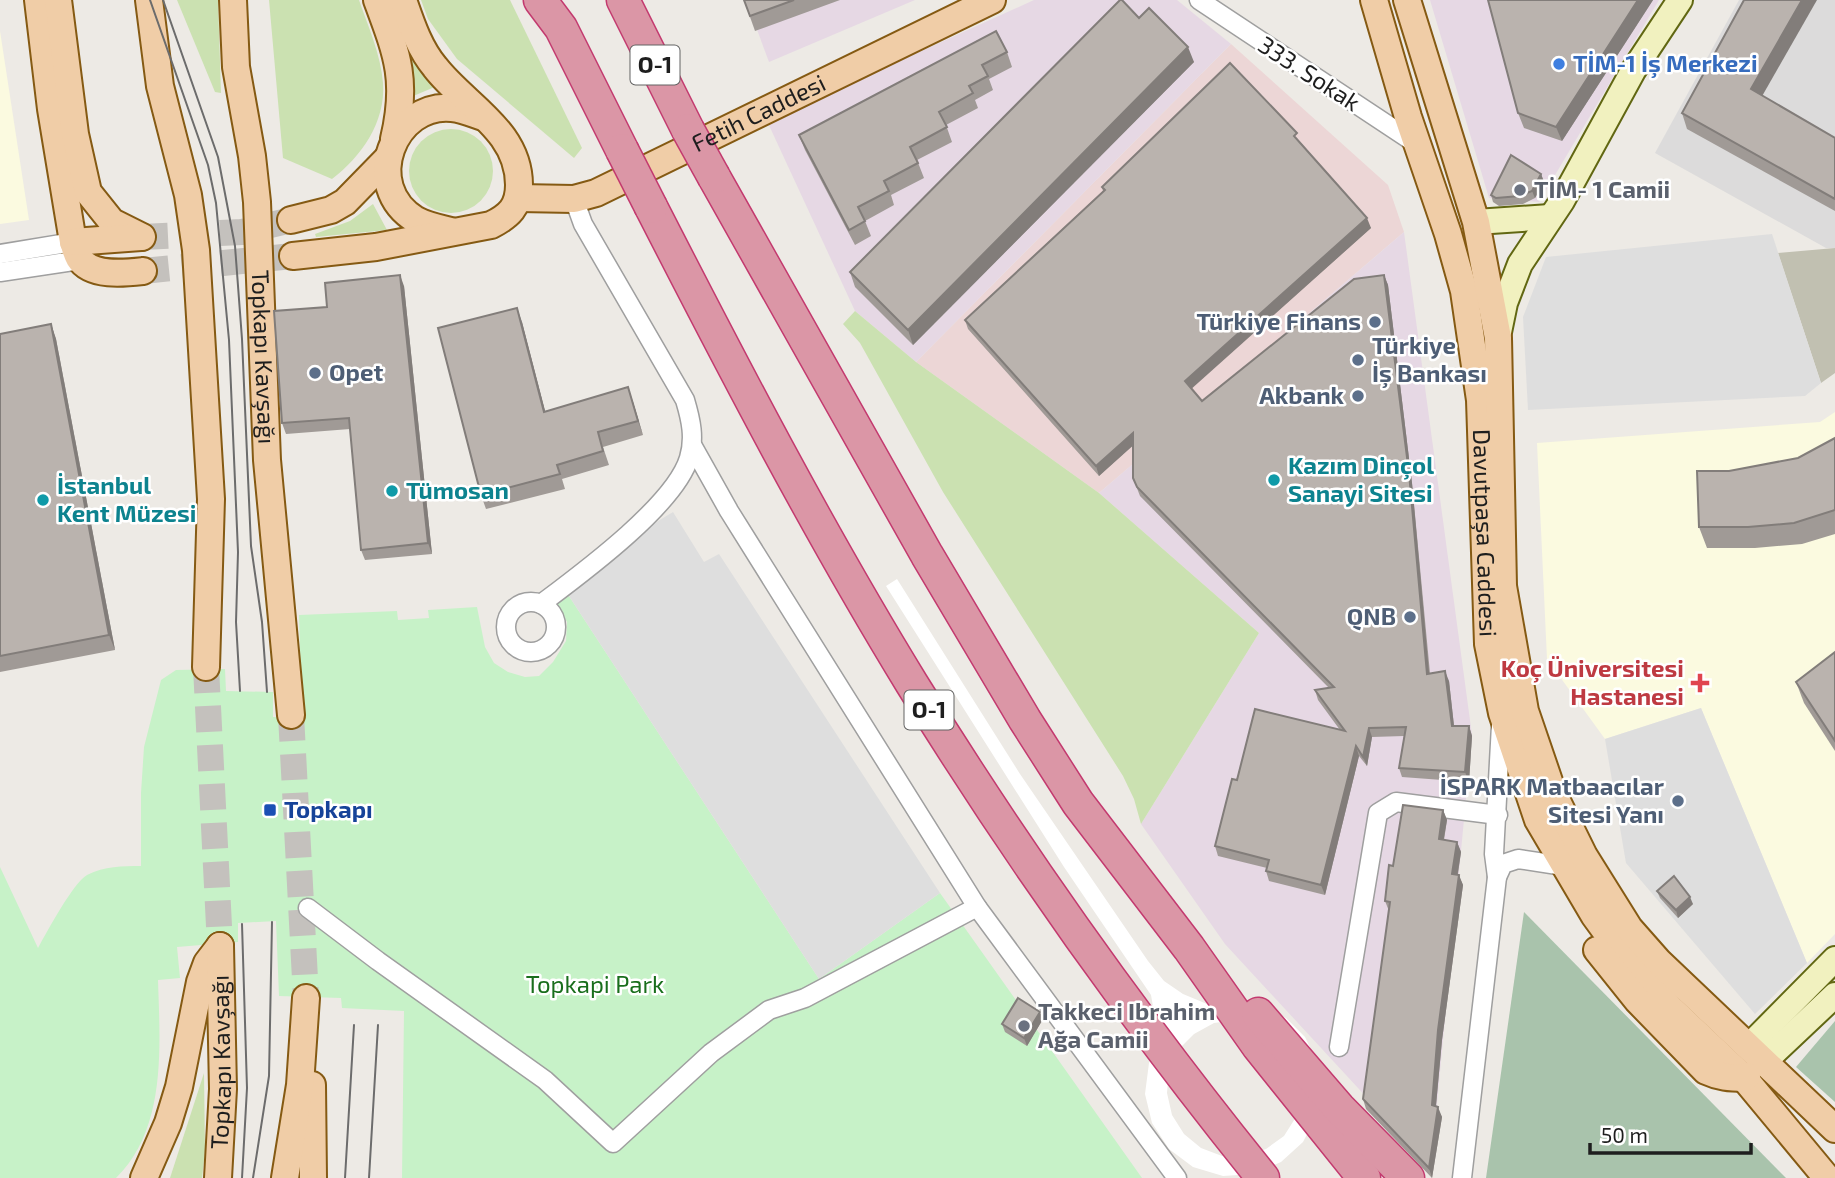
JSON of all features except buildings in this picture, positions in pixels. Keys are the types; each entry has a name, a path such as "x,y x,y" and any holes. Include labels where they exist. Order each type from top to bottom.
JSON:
{"highway":[{"path":"540,0 561,28"},
{"path":"547,0 561,28"},
{"name":"O-1","path":"623,0 688,130 859,438 1025,720 1078,803 1189,948 1258,1046 1364,1178"},
{"name":"O-1","path":"561,28 791,477 913,685 1075,929 1212,1115 1263,1178"},
{"path":"1189,948 1271,1027 1339,1108 1408,1178"}],"main road":[{"path":"38,0 51,109 76,251 89,267 102,271 123,274 143,271"},
{"path":"58,0 75,134 88,192 112,222 142,237 76,251"},
{"path":"149,0 160,86 188,195 196,250 211,499 206,667"},
{"name":"Topkapı Kavşağı","path":"233,0 236,68 248,130 258,214 267,460 291,715"},
{"path":"248,0 251,75 248,130"},
{"path":"377,0 397,53 401,81 401,111 386,175 393,195 404,211 425,225 457,233"},
{"path":"293,256 376,247 491,225 506,217 519,198 519,172 505,137 433,66 423,50 403,0"},
{"name":"Fetih Caddesi","path":"519,198 574,199 596,193 992,0"},
{"name":"Davutpaşa Caddesi","path":"1407,0 1476,222 1498,338 1503,586 1525,712 1553,793 1584,856 1629,928 1659,962 1835,1129"},
{"path":"1377,9 1405,49 1451,185 1460,205 1476,222"},
{"name":"Davutpaşa Caddesi","path":"1377,9 1408,117 1464,291 1480,400 1488,645 1502,713 1538,820 1594,915 1626,959 1670,1008 1737,1071 1827,1178"},
{"path":"291,220 331,210 345,202 389,153 403,128 414,119 432,111 451,108 485,118"},
{"name":"Topkapı Kavşağı","path":"144,1178 168,1123 179,1087 200,982 207,963 220,946 223,1089 218,1178"},
{"path":"285,1178 300,1085 306,998 313,1106 313,1178"},
{"path":"1737,1071 1757,1053"}],"street":[{"name":"333. Sokak","path":"1199,0 1419,146"},
{"path":"1498,338 1505,303 1520,264 1562,201 1633,71 1680,0"},
{"path":"541,604 643,520 663,500 689,460 692,445 692,423 685,400 583,224 574,199"},
{"path":"1476,222 1550,217"},
{"path":"0,254 76,251"},
{"path":"0,272 76,251"},
{"path":"692,445 729,511 977,907 1177,1178"},
{"path":"1462,1178 1497,877 1494,854 1502,713"},
{"path":"1339,1047 1378,813 1396,802 1498,815"},
{"path":"1497,877 1503,864 1518,859 1564,866"},
{"path":"308,908 545,1080 612,1143 711,1053 769,1010 805,999 977,907"},
{"path":"1757,1053 1835,959"},
{"path":"1757,1053 1835,995"}],"shaded area":[{"path":"746,0 915,0 769,62"},
{"path":"1034,0 1177,0 1231,44 916,362 855,311 767,121"},
{"path":"1430,0 1659,0 1539,202 1489,198"},
{"path":"1739,0 1835,0 1835,248 1826,248 1655,153"},
{"path":"0,31 29,220 0,224"},
{"path":"1231,44 1388,185 1404,232 1099,493 916,362"},
{"path":"1404,232 1472,735 1431,1167 1225,944 1141,824 1259,633 1099,493"},
{"path":"1772,234 1821,383 1805,396 1528,410 1523,317 1546,257"},
{"path":"1835,248 1835,373 1821,383 1778,253"},
{"name":"Koç Üniversitesi Hastanesi","path":"1835,412 1835,934 1807,963 1701,708 1605,739 1547,659 1537,443 1820,422"},
{"path":"673,512 704,562 719,554 940,893 819,979 567,593 645,529"},
{"name":"İSPARK Matbaacılar Sitesi Yanı","path":"1701,708 1807,963 1755,1014 1626,863 1605,739"},
{"path":"1524,912 1786,1178 1486,1178"},
{"path":"1835,1021 1835,1102 1796,1067"}],"green space":[{"path":"177,0 218,0 221,93 215,92"},
{"path":"269,0 359,0 370,30 382,72 383,97 380,111 376,125 362,149 332,179 283,158"},
{"path":"394,0 437,86 411,97"},
{"path":"421,0 510,0 582,148 574,158 457,59 428,19"},
{"path":"451,129 467,132 481,141 490,155 493,171 490,187 481,201 467,210 451,213 435,210 421,201 412,187 409,171 412,155 421,141 435,132"},
{"path":"373,204 387,230 316,237 315,234 350,221"},
{"path":"855,311 916,362 1099,493 1259,633 1141,824 1134,799 1123,776 943,492 860,343 843,324"},
{"name":"Topkapi Park","path":"567,593 819,979 940,893 1142,1178 402,1178 404,1011 342,1008 341,998 279,996 276,921 238,923 238,942 177,947 180,978 158,980 159,1058 152,1111 133,1158 116,1178 0,1178 0,867 38,948 68,897 87,875 107,868 141,866 144,747 161,680 176,670 225,669 226,691 273,692 273,717 302,718 299,615 397,611 398,620 429,618 428,610 477,607 485,647 494,663 508,672 525,677 539,676 553,662 566,641 567,622 556,602"},
{"path":"204,1073 205,1151 202,1178 170,1178"}],"pier":[{"path":"897,579 1020,774 1164,981 1183,994 1207,1004 1234,1000 1261,1005 1286,1018 1305,1037 1317,1062 1316,1117 1303,1142 1281,1162 1253,1174 1223,1176 1193,1167 1169,1149 1152,1123 1145,1094 1149,1063 1158,1035 1151,995 1064,867 886,586","holes":["1236,1020 1296,1117 1284,1136 1266,1149 1245,1156 1222,1156 1201,1148 1184,1134 1172,1115 1167,1093 1169,1071 1178,1050 1194,1034 1214,1023"]}],"tunnel":[{"path":"142,237 242,232 291,220"},
{"path":"143,271 293,256"},
{"path":"206,667 220,946"},
{"path":"291,715 306,998"}],"tram line":[{"path":"150,0 208,165 216,203 229,340 238,552 236,622 240,691"},
{"path":"163,0 218,157 235,246 251,546 262,622 267,692"},
{"path":"253,1178 269,1076 272,922"},
{"path":"242,924 247,1088 242,1178"},
{"path":"345,1178 354,1025"},
{"path":"369,1178 378,1025"}],"place":[{"name":"TİM-1 İş Merkezi","path":"1559,64"},
{"name":"TİM- 1 Camii","path":"1520,190"},
{"name":"Türkiye Finans","path":"1375,322"},
{"name":"Türkiye İş Bankası","path":"1358,360"},
{"name":"Opet","path":"315,373"},
{"name":"Akbank","path":"1358,396"},
{"name":"Kazım Dinçol Sanayi Sitesi","path":"1274,480"},
{"name":"Tümosan","path":"392,491"},
{"name":"İstanbul Kent Müzesi","path":"43,500"},
{"name":"QNB","path":"1410,617"},
{"name":"Koç Üniversitesi Hastanesi","path":"1700,683"},
{"name":"İSPARK Matbaacılar Sitesi Yanı","path":"1678,801"},
{"name":"Topkapı","path":"270,810"},
{"name":"Takkeci Ibrahim Ağa Camii","path":"1024,1026"}]}
